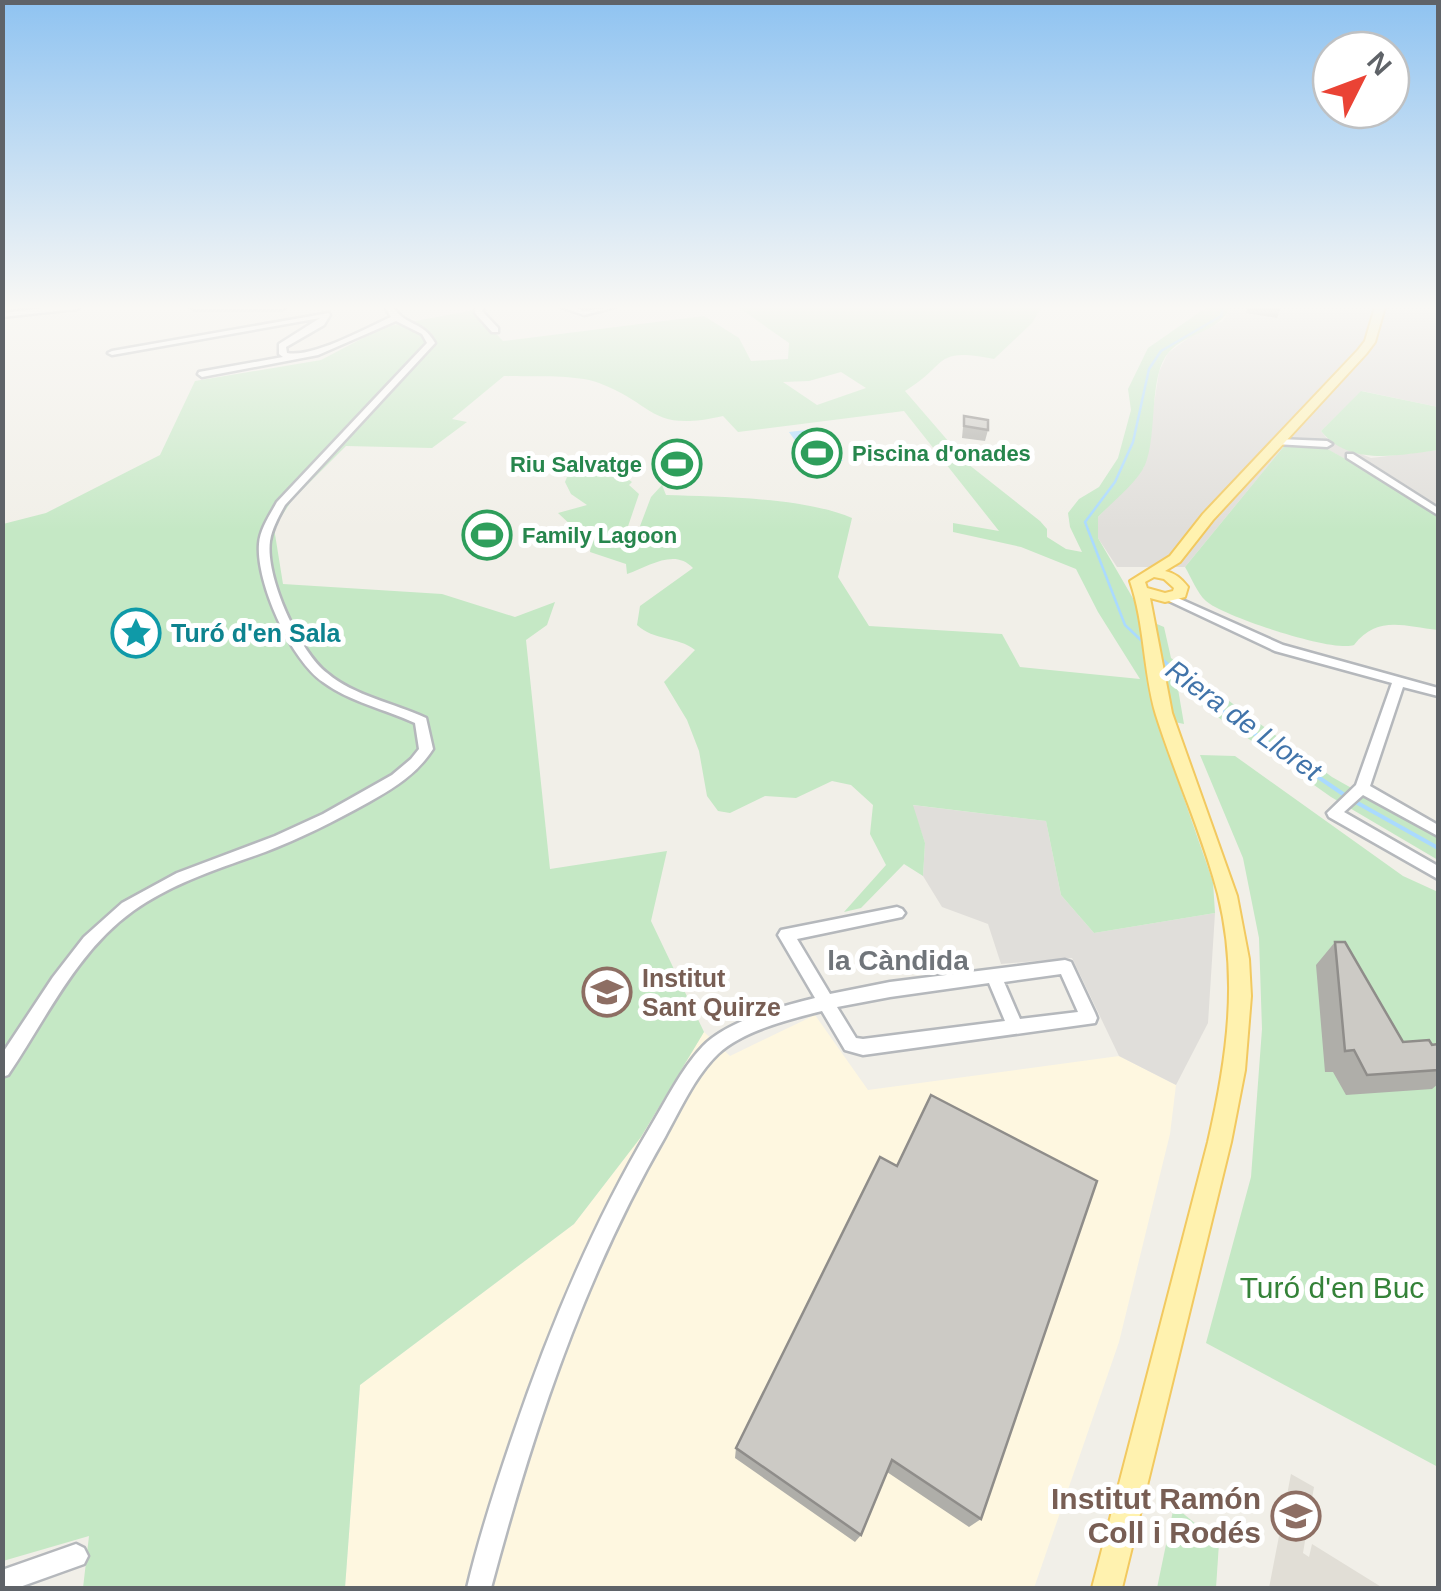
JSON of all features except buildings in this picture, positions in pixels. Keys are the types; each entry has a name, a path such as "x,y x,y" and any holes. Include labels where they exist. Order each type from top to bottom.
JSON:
{"main road":[{"path":"1107,1588 1230,1096 1240,1021 1239,959 1232,909 1218,855 1155,680 1152,623 1138,581 1175,559 1208,516 1334,381"},
{"path":"1152,623 1173,591 1175,559"},
{"path":"1154,573 1173,591"},
{"path":"1144,592 1173,591"}],"street":[{"path":"2,1069 86,945 125,909 203,866 276,842 343,811 418,764 426,749 421,721 323,677 306,660 273,586 264,552 265,536 282,504 398,381"},
{"path":"1278,442 1295,443 1327,444 1309,434 1295,443"},
{"path":"1350,456 1438,512"},
{"path":"1173,591 1215,617 1279,648 1438,692"},
{"path":"1399,681 1360,789 1338,809 1438,873"},
{"path":"1360,789 1438,830"},
{"path":"479,1588 513,1468 561,1332 602,1236 661,1124 715,1045 739,1032 824,1002 1065,966 1089,1018 862,1047 851,1045 824,1002 786,936 896,913"},
{"path":"994,977 1015,1026"},
{"path":"2,1582 76,1556"}],"shaded area":[{"path":"1158,381 1438,381 1438,407 1362,391 1321,431 1329,441 1371,458 1438,450 1438,518 1426,506 1324,447 1285,445 1185,567 1117,567 1098,538 1098,517 1144,467"},
{"path":"912,805 1046,821 1061,895 1094,933 1215,913 1208,1023 1176,1085 1119,1056 1072,958 1001,964 988,924 942,907 923,876 925,843"},
{"path":"815,1015 868,1090 1119,1056 1176,1085 1170,1134 1119,1342 1034,1588 345,1588 360,1385 574,1224 641,1137 704,1032 730,1056"},
{"name":"Institut Ramón Coll i Rodés","path":"1291,1474 1314,1487 1303,1553 1309,1557 1312,1544 1383,1588 1269,1588"}],"green space":[{"path":"195,381 498,381 452,419 467,422 432,448 346,446 292,500 274,528 283,584 442,594 515,617 555,602 547,625 526,640 550,869 667,851 651,921 704,1032 641,1137 574,1224 360,1385 345,1588 83,1588 89,1536 3,1561 3,524 46,513 160,455"},
{"path":"593,381 803,381 783,382 817,405 866,388 855,381 919,381 905,391 968,464 1040,521 1047,529 1047,537 1066,549 1082,552 1068,513 1079,499 1099,487 1118,458 1131,410 1128,389 1132,381 1157,381 1145,465 1098,517 1098,538 1145,619 1164,627 1171,658 1332,777 1438,837 1438,860 1331,797 1178,689 1184,724 1156,718 1213,882 1215,913 1094,933 1061,895 1046,821 913,805 925,843 923,876 904,864 861,908 844,912 886,865 870,834 873,805 851,785 832,781 796,798 765,796 730,813 718,811 707,796 699,751 687,720 664,682 695,650 637,625 640,606 693,568 686,562 670,559 627,574 626,564 590,552 591,544 558,513 587,505 571,494 565,482 567,477 605,463 636,470 620,474 632,482 629,485 639,494 623,541 634,542 651,497 662,485 666,495 786,502 852,518 838,577 869,626 1002,634 1020,667 1140,679 1076,569 1021,547 953,532 953,523 999,531 904,411 738,432 723,416 666,419"},
{"path":"1361,391 1438,407 1438,450 1376,456 1346,450 1333,442 1321,431"},
{"path":"1285,445 1324,447 1415,498 1438,518 1438,630 1381,626 1354,645 1325,644 1255,624 1216,608 1203,598 1185,567"},
{"name":"Turó d'en Buc","path":"1200,755 1235,756 1403,876 1438,892 1438,1467 1206,1343 1251,1177 1262,1029 1259,938 1243,858"},
{"path":"1174,1506 1219,1543 1216,1588 1157,1588"}],"water":[{"name":"Piscina d'onades","path":"814,429 825,446 843,461 804,466 799,446 789,432"}],"waterway":[{"name":"Riera de Lloret","path":"1144,643 1125,625 1085,522 1115,482 1133,442 1146,381"},
{"name":"Riera de Lloret","path":"1161,659 1227,715 1346,796"},
{"name":"Riera de Lloret","path":"1354,801 1438,848"}],"place":[{"name":"Piscina d'onades","path":"817,453"},
{"name":"Riu Salvatge","path":"677,464"},
{"name":"Family Lagoon","path":"487,535"},
{"name":"Turó d'en Sala","path":"136,633"},
{"name":"Institut Sant Quirze","path":"607,992"},
{"name":"Institut Ramón Coll i Rodés","path":"1296,1516"}],"district":[{"name":"la Càndida","path":"898,960"}]}
